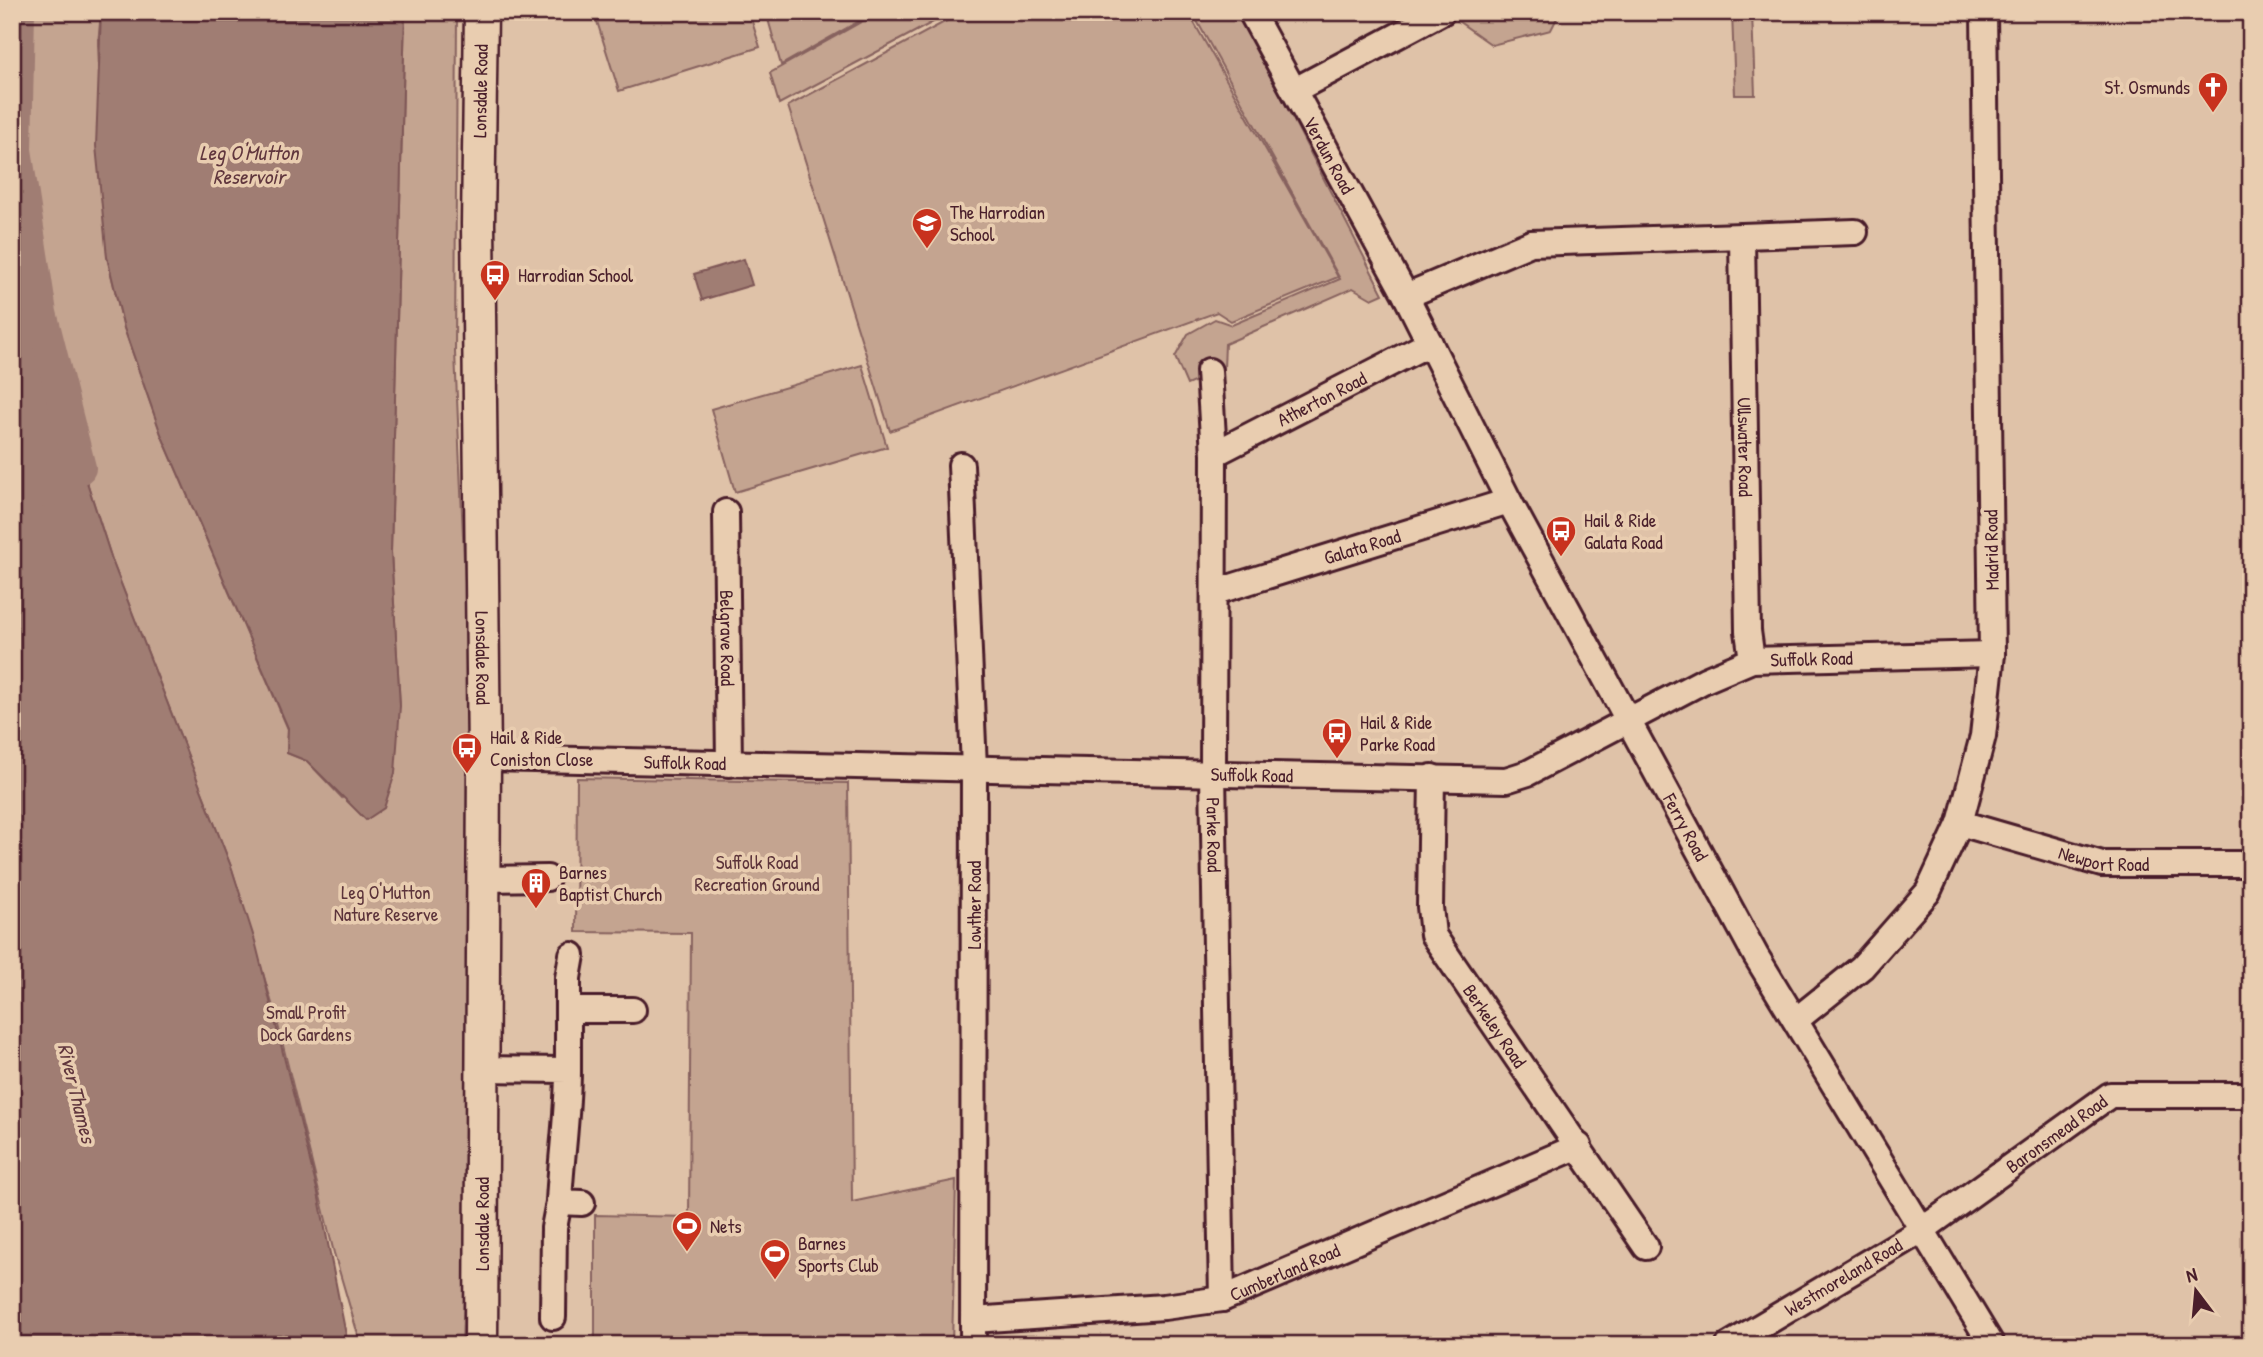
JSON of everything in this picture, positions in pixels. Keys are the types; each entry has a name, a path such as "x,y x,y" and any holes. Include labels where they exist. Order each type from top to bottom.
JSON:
{"main road":[{"name":"Lonsdale Road","path":"481,12 478,234 484,758 481,1345"}],"street":[{"name":"Verdun Road","path":"1251,12 1406,296"},
{"path":"1295,90 1442,12"},
{"name":"Madrid Road","path":"1796,1020 1862,967 1928,892 1960,823 1983,736 1992,654 1984,12"},
{"path":"1406,296 1531,243 1855,232"},
{"name":"Ullswater Road","path":"1742,236 1748,631 1752,660"},
{"name":"Ferry Road","path":"1406,296 1508,501 1756,956 1992,1345"},
{"name":"Atherton Road","path":"1214,454 1430,343"},
{"name":"Parke Road","path":"1209,371 1214,454 1213,773 1222,1299"},
{"name":"Lowther Road","path":"961,465 974,768 973,1333"},
{"name":"Galata Road","path":"1215,592 1508,501"},
{"name":"Belgrave Road","path":"726,512 729,764"},
{"name":"Suffolk Road","path":"484,758 1493,781 1517,778 1629,719 1752,660 1992,654"},
{"name":"Berkeley Road","path":"1432,778 1430,907 1433,935 1646,1247"},
{"name":"Newport Road","path":"1960,823 2102,864 2251,864"},
{"path":"483,879 547,878"},
{"path":"553,1317 554,1228 571,1203 562,1145 568,1116 568,978 572,955"},
{"path":"569,1010 633,1010"},
{"path":"484,1069 568,1070"},
{"name":"Baronsmead Road","path":"1922,1230 2110,1096 2251,1095"},
{"name":"Cumberland Road","path":"973,1333 1222,1299 1579,1146"},
{"name":"Westmoreland Road","path":"1729,1345 1922,1230"}],"green space":[{"name":"Leg O'Mutton Nature Reserve","path":"19,12 101,12 98,44 107,257 124,328 161,434 288,729 287,753 307,761 342,798 400,706 391,552 405,12 457,12 455,352 469,675 469,1159 462,1345 361,1345 334,1253 276,1017 232,869 113,563 59,395 41,313 16,150"},
{"path":"594,12 749,12 760,47 619,91"},
{"path":"766,12 875,12 781,65"},
{"path":"879,12 952,12 779,104 770,73"},
{"path":"963,12 1188,12 1338,277 1231,321 1217,312 890,431 788,106"},
{"path":"1192,12 1238,12 1383,294 1372,299 1353,288 1225,344 1224,369 1187,385 1175,357 1188,334 1215,319 1232,325 1340,279"},
{"path":"1475,12 1560,12 1551,30 1492,45 1458,21"},
{"path":"1732,12 1752,12 1755,95 1735,95"},
{"path":"862,365 887,447 735,492 711,409"},
{"name":"Suffolk Road Recreation Ground","path":"577,778 848,783 852,1202 956,1180 952,1345 595,1345 595,1215 689,1217 691,933 576,932"}],"water":[{"name":"River Thames","path":"12,12 19,12 16,150 41,313 59,395 113,563 232,869 255,941 318,1193 348,1345 12,1345"},
{"name":"Leg O'Mutton Reservoir","path":"101,12 405,12 391,552 400,706 395,773 384,808 366,820 307,761 287,753 288,728 161,434 124,328 107,257 96,146"},
{"path":"744,259 752,285 702,300 694,274"}],"waterway":[{"path":"19,12 16,150 41,313 80,468 47,492"}],"place":[{"name":"St. Osmunds","path":"2213,114"},
{"name":"The Harrodian School","path":"927,250"},
{"name":"Harrodian School","path":"495,302"},
{"name":"Hail & Ride Galata Road","path":"1561,558"},
{"name":"Hail & Ride Parke Road","path":"1337,760"},
{"name":"Hail & Ride Coniston Close","path":"467,775"},
{"name":"Barnes Baptist Church","path":"536,910"},
{"name":"Nets","path":"687,1253"},
{"name":"Barnes Sports Club","path":"775,1281"}],"park label":[{"name":"Small Profit Dock Gardens","path":"306,1023"}]}
